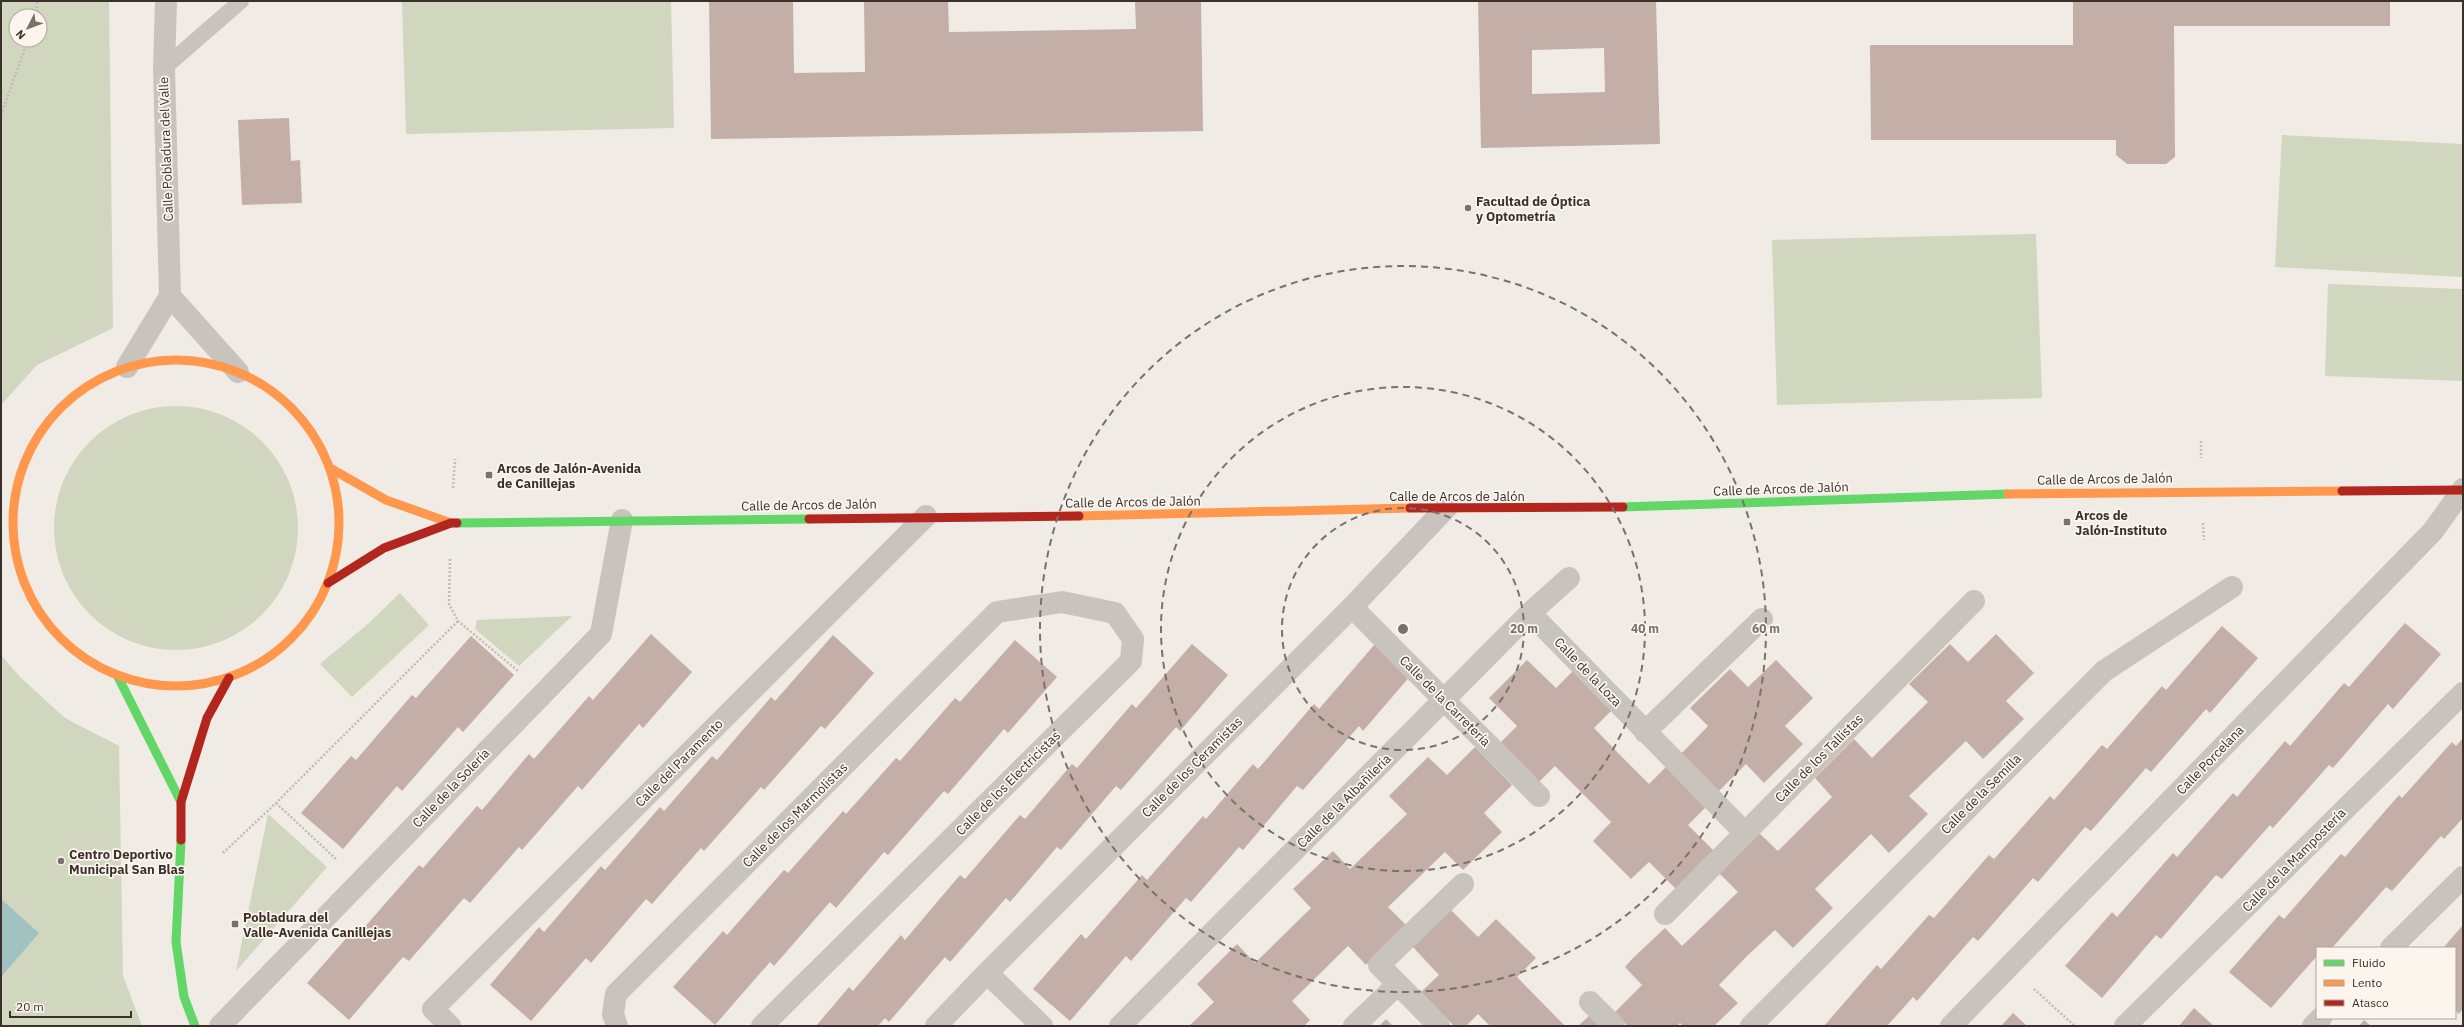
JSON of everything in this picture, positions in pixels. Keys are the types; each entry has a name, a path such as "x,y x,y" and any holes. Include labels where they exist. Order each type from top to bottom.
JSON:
{"street":[{"name":"Calle Pobladura del Valle","path":"166,1 164,68 170,296"},
{"path":"127,367 170,296 238,372"},
{"path":"164,360 202,362 238,372 268,389 294,410 315,438 330,468 337,497 339,526 336,555 328,583 315,608 298,631 278,651 254,667 228,678 191,686 154,685 117,676 84,657 55,632 32,602 18,566 13,532 11,499 22,468 31,448 52,416 74,395 99,378 127,367 164,360"},
{"name":"Calle de Arcos de Jalón","path":"330,468 386,500 451,523"},
{"name":"Calle de Arcos de Jalón","path":"328,583 384,548 451,523 926,516 1171,515 1447,507 1576,509 2067,492 2463,490"},
{"name":"Calle Porcelana","path":"1952,1026 2433,531 2463,490"},
{"name":"Calle de los Ceramistas","path":"936,1026 1352,607 1447,507"},
{"name":"Calle del Paramento","path":"450,1026 433,1009 926,516"},
{"name":"Calle de la Solería","path":"220,1026 601,634 622,520"},
{"path":"7,563 18,566"},
{"name":"Calle de la Albañilería","path":"1120,1026 1530,613 1569,578"},
{"name":"Calle de la Semilla","path":"1751,1026 2104,671 2232,587"},
{"name":"Calle de los Electricistas","path":"762,1026 1131,661 1133,639 1116,613 1062,602 997,612"},
{"name":"Calle de los Tallistas","path":"1664,914 1974,602"},
{"name":"Calle de la Carretería","path":"1352,607 1539,796"},
{"name":"Calle de los Marmolistas","path":"617,1026 613,1014 616,994 997,612"},
{"name":"Calle de la Loza","path":"1530,613 1745,833"},
{"path":"1646,732 1762,619"},
{"path":"117,676 181,802"},
{"path":"195,1026 184,997 176,942 181,853 181,802 207,718 228,678"},
{"name":"Calle de la Mampostería","path":"2125,1026 2463,693"},
{"path":"2392,947 2463,877"},
{"path":"1439,1026 1379,965 1463,884"},
{"path":"987,973 1042,1026"},
{"path":"1354,1026 1398,984"},
{"path":"1590,1002 1614,1026"}],"lane":[{"path":"164,68 241,1"}],"path":[{"path":"1,114 25,48"},
{"path":"455,458 451,523 449,604 458,620 544,693"},
{"path":"223,853 276,803 458,620"},
{"path":"276,803 360,881"},
{"path":"2032,986 2076,1026"}],"green space":[{"path":"1,1 109,1 113,328 37,365 1,405"},
{"path":"402,1 671,1 674,128 406,134"},
{"path":"2282,135 2463,144 2463,277 2275,267"},
{"path":"2036,234 2042,398 1777,405 1772,240"},
{"path":"2328,284 2463,289 2463,381 2325,376"},
{"path":"164,406 188,406 212,411 234,420 254,433 263,441 278,460 289,481 296,504 298,528 296,552 289,575 278,596 263,615 254,623 234,636 212,645 188,650 164,650 140,645 118,636 98,623 81,606 68,586 59,564 54,540 54,516 59,492 68,470 81,450 98,433 118,420 140,411"},
{"path":"400,593 429,625 352,697 320,664 369,623"},
{"path":"572,616 519,666 475,629 477,620"},
{"name":"Centro Deportivo Municipal San Blas","path":"1,655 20,677 65,718 119,746 123,976 142,1026 1,1026"},
{"path":"268,814 327,867 236,971"}],"water":[{"path":"1,899 39,933 1,977"}],"building":[{"path":"709,1 793,1 794,73 865,72 864,1 948,1 949,32 1136,29 1135,1 1201,1 1203,131 711,139"},
{"path":"1478,1 1656,1 1660,144 1481,148","holes":["1604,48 1605,92 1532,94 1532,50"]},
{"path":"2073,1 2390,1 2390,26 2174,26 2175,157 2166,164 2127,164 2116,155 2116,140 1871,140 1870,45 2073,45"},
{"path":"289,118 291,161 300,160 302,203 242,205 238,120"},
{"path":"2405,623 2441,654 2393,709 2388,704 2333,768 2329,765 2273,828 2270,825 2222,879 2216,875 2161,939 2156,935 2102,998 2065,966 2112,912 2117,917 2173,853 2177,857 2233,793 2237,797 2285,741 2290,746 2344,683 2349,687"},
{"path":"2222,626 2258,658 2210,713 2206,709 2151,772 2146,768 2091,831 2085,827 2038,882 2033,878 1978,941 1973,937 1917,1001 1913,997 1887,1026 1824,1026 1877,965 1881,969 1929,915 1934,918 1989,855 1994,859 2050,796 2054,800 2102,745 2107,749 2162,686 2166,690"},
{"path":"651,634 692,672 643,728 639,724 582,790 578,786 522,850 519,847 470,903 464,898 409,961 403,957 349,1020 307,983 357,926 362,930 419,865 423,868 477,806 482,810 529,754 534,759 589,696 593,700"},
{"path":"1996,634 2034,673 2006,701 2024,719 1983,759 1966,741 1909,796 1928,814 1889,853 1871,834 1815,889 1833,908 1793,948 1775,930 1747,956 1719,985 1738,1003 1714,1026 1683,1026 1680,1023 1677,1026 1628,1026 1614,1013 1642,985 1625,967 1633,958 1665,928 1682,946 1738,892 1719,873 1759,833 1778,851 1832,797 1815,778 1854,739 1872,758 1928,702 1909,684 1950,644 1968,662"},
{"path":"833,635 874,673 825,729 821,726 764,790 761,787 704,851 701,848 652,904 646,899 591,963 586,958 531,1021 490,985 539,927 544,932 601,866 605,870 660,807 664,811 712,756 717,760 771,697 775,701"},
{"path":"471,636 514,675 463,732 458,727 402,791 397,786 343,849 301,813 351,756 356,760 412,695 416,698"},
{"path":"1015,640 1057,677 1008,733 1004,729 948,794 944,791 888,855 884,852 836,908 830,902 774,966 770,962 715,1025 673,987 723,931 727,935 784,870 788,873 843,811 846,814 896,758 900,761 955,698 960,702"},
{"path":"1192,644 1228,675 1180,731 1176,727 1121,790 1116,786 1061,850 1057,847 1010,902 1006,898 950,962 945,957 889,1022 885,1018 878,1026 816,1026 849,987 853,991 901,935 905,940 960,875 965,879 1020,815 1025,819 1072,764 1077,768 1132,704 1136,708"},
{"path":"1375,644 1411,675 1363,731 1359,726 1303,790 1297,786 1243,850 1239,847 1191,902 1186,898 1131,961 1126,956 1070,1021 1033,989 1081,934 1086,939 1142,875 1147,880 1203,816 1206,819 1253,764 1258,769 1314,704 1319,709"},
{"path":"1527,660 1556,688 1573,671 1612,710 1594,728 1621,756 1649,784 1667,766 1707,806 1688,825 1715,852 1677,890 1649,862 1631,879 1593,841 1611,822 1555,766 1537,784 1499,744 1517,726 1489,698"},
{"path":"1776,660 1813,698 1785,726 1803,744 1764,783 1746,764 1718,792 1680,755 1708,726 1690,708 1730,669 1748,687"},
{"path":"2463,738 2463,818 2444,839 2441,836 2392,891 2386,887 2333,947 2316,947 2316,957 2271,1008 2229,972 2279,915 2284,919 2341,854 2345,857 2399,795 2402,798 2452,742 2456,746"},
{"path":"1475,747 1512,785 1484,813 1502,832 1463,870 1445,852 1388,907 1406,925 1366,965 1348,946 1292,1001 1310,1020 1304,1026 1189,1026 1214,1002 1197,984 1237,944 1255,963 1311,908 1293,889 1333,851 1350,869 1407,814 1389,796 1428,757 1447,775"},
{"path":"1450,909 1478,937 1496,919 1536,958 1517,977 1565,1026 1490,1026 1478,1014 1466,1026 1454,1026 1421,992 1439,975 1412,946"},
{"path":"2463,925 2463,1009 2459,1014 2456,1011 2456,947 2444,947"},
{"path":"2194,1008 2214,1026 2179,1026"},
{"path":"2013,1013 2027,1026 2001,1026"},
{"path":"1590,1015 1601,1026 1578,1026"},
{"path":"1386,1019 1393,1026 1379,1026"},
{"path":"2364,1020 2371,1026 2359,1026"}],"traffic: fast":[{"path":"1623,507 2008,494"},
{"path":"457,523 809,519"},
{"path":"117,675 181,802"},
{"path":"181,840 176,942 184,997 195,1026"}],"traffic: slow":[{"path":"176,360 208,363 223,367 253,379 279,397 291,408 302,420 320,446 332,476 336,491 339,523 336,555 332,570 320,600 302,626 291,638 279,649 253,667 223,679 208,683 176,686 144,683 129,679 99,667 73,649 61,638 50,626 32,600 20,570 16,555 13,523 16,491 20,476 32,446 50,420 61,408 73,397 99,379 129,367 144,363 176,360"},
{"path":"330,468 386,500 451,523"},
{"path":"2008,494 2342,491"},
{"path":"1079,516 1410,508"}],"traffic: jam":[{"path":"2342,491 2463,490"},
{"path":"1410,508 1623,507"},
{"path":"809,519 1079,516"},
{"path":"328,583 384,548 451,523 457,523"},
{"path":"181,840 181,802 207,718 229,678"}],"place":[{"name":"Facultad de Óptica y Optometría","path":"1468,208"},
{"name":"Arcos de Jalón-Avenida de Canillejas","path":"489,475"},
{"name":"Arcos de Jalón-Instituto","path":"2067,522"},
{"name":"Centro Deportivo Municipal San Blas","path":"61,861"},
{"name":"Pobladura del Valle-Avenida Canillejas","path":"235,924"}]}
